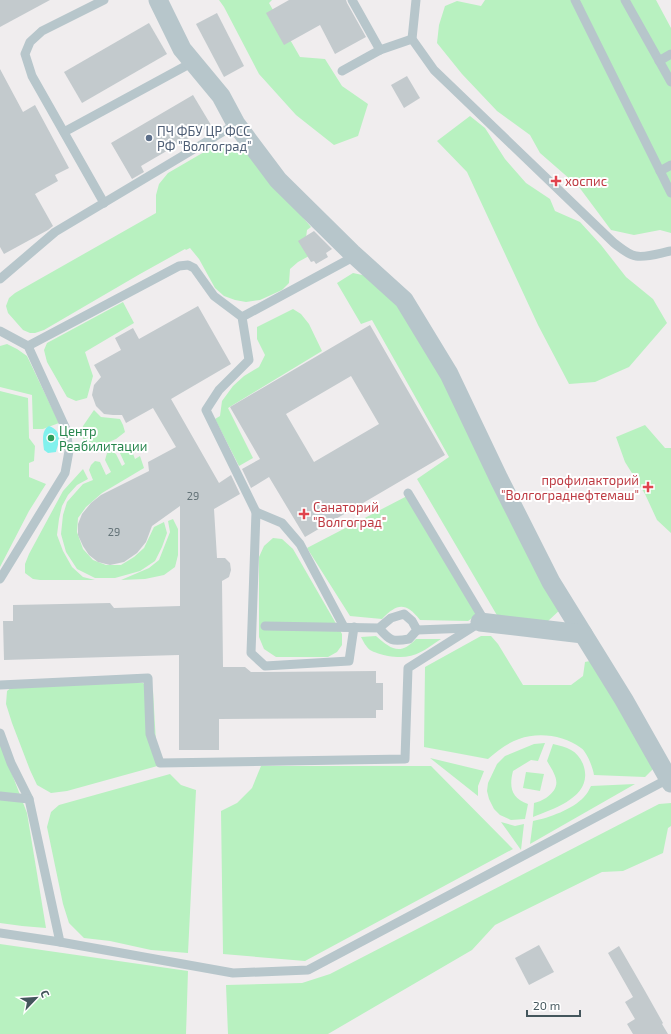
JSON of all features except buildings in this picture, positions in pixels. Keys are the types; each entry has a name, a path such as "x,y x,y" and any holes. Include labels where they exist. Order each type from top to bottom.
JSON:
{"street":[{"path":"158,0 182,48 221,96 236,124 278,180 356,256 404,300 445,367 551,582 624,700 670,781"},
{"path":"475,625 583,634"}],"lane":[{"path":"104,0 42,32 30,42 25,54 32,76 104,203"},
{"path":"352,0 380,50"},
{"path":"416,0 412,39 434,70 614,244 635,256 645,257 671,251"},
{"path":"575,0 671,193"},
{"path":"625,0 671,82"},
{"path":"342,71 380,50 412,39"},
{"path":"659,61 671,54"},
{"path":"64,132 194,62"},
{"path":"0,279 55,232 236,124"},
{"path":"660,171 671,165"},
{"path":"242,318 356,256"},
{"path":"28,346 179,266 188,265 194,268 214,296 242,318 248,360 219,390 206,410 256,512 251,653 265,666 349,661 354,628"},
{"path":"0,331 28,346 66,429 69,451 65,473 0,579"},
{"path":"0,685 148,678 150,734 160,762 405,759 408,668 484,620 408,493"},
{"path":"256,512 282,524 300,544 344,627"},
{"path":"265,626 379,628 390,618 404,614 412,621 417,630"},
{"path":"379,628 388,638 397,641 409,639 417,630 475,625"},
{"path":"0,733 11,763 29,799 60,942"},
{"path":"0,933 60,942 233,973 308,970 670,781"},
{"path":"0,796 29,799"}],"green space":[{"path":"219,0 272,0 269,3 300,57 325,59 342,86 368,104 358,136 334,145 296,115 259,74"},
{"path":"485,0 656,0 671,28 671,233 660,230 634,235 611,230 579,187 540,153 530,135 497,111 462,74 437,43 439,25 445,6 457,1 481,6"},
{"path":"470,116 485,128 505,159 526,183 550,199 555,211 580,222 601,245 626,277 653,299 667,323 629,367 595,382 569,384 538,325 467,172 437,141"},
{"path":"211,148 227,148 242,151 256,161 311,227 307,230 305,246 309,256 298,262 290,269 289,283 282,290 260,300 246,302 224,296 215,288 199,259 190,248 185,249 140,274 44,330 30,333 23,330 8,313 6,306 9,298 15,293 156,213 156,195 159,184 168,173"},
{"path":"353,273 367,276 401,309 453,394 562,608 547,622 498,617 417,479 449,457 372,320 361,324 337,283"},
{"path":"123,302 134,323 85,352 93,376 87,398 76,401 67,397 47,362 44,350 47,343"},
{"path":"293,309 301,314 309,324 322,351 228,408 253,458 239,466 215,419 220,416 222,401 233,386 244,376 259,367 265,355 257,339 257,327"},
{"path":"7,344 27,356 59,423 43,429 33,429 32,395 0,387 0,346"},
{"path":"0,391 28,398 29,438 35,446 34,461 29,463 29,477 46,484 29,511 0,567"},
{"path":"94,410 101,417 120,419 125,432 116,439 93,449 87,447 82,436 83,426"},
{"path":"645,425 665,448 671,448 671,533 657,520 645,494 625,462 616,437"},
{"path":"120,446 130,446 135,459 140,456 144,468 102,493 86,507 78,518 77,532 83,549 93,560 106,565 121,565 134,557 144,548 154,527 164,522 167,533 155,561 140,571 115,578 95,578 77,569 66,552 61,534 63,515 67,502 83,484 93,480 89,470 95,461 100,462 106,475 111,472 105,460 107,453 111,451 116,454 122,466 125,464 119,451"},
{"path":"83,469 88,479 77,485 68,495 62,506 57,535 63,551 72,567 83,577 95,580 33,579 25,573 25,564 29,554 63,491"},
{"path":"407,496 477,615 468,621 420,620 410,610 401,607 392,610 382,619 350,616 307,548"},
{"path":"173,519 178,529 178,555 175,567 164,575 145,579 121,580 149,568 159,560 170,532 168,521"},
{"path":"273,538 282,539 293,549 342,634 342,645 337,652 328,657 276,657 264,649 259,637 259,557 264,546"},
{"path":"376,636 386,644 396,649 405,648 416,639 441,639 417,654 397,657 376,653 370,650 361,637"},
{"path":"481,636 491,636 498,644 523,685 571,685 583,676 585,662 595,660 655,767 645,777 594,775 589,760 581,748 567,740 542,735 526,737 510,743 488,759 424,747 425,667"},
{"path":"18,682 143,683 153,691 156,743 161,765 67,791 51,793 37,785 6,704 7,691"},
{"path":"0,743 27,813 46,928 0,923"},
{"path":"545,743 538,761 531,760 513,771 511,782 513,791 518,799 528,804 525,819 511,820 500,815 494,809 487,791 488,783 497,764 505,756 534,744"},
{"path":"553,744 563,746 575,752 581,759 585,775 583,785 571,799 562,805 533,817 534,803 546,798 555,789 555,776 547,761"},
{"path":"430,758 484,771 478,786 478,796"},
{"path":"261,766 431,766 513,849 305,961 223,954 221,811 237,803 252,788"},
{"path":"526,772 544,774 540,791 523,788"},
{"path":"170,774 181,785 196,790 188,953 151,950 110,941 84,938 69,923 63,904 47,827 51,812 59,805"},
{"path":"635,784 530,844 533,821 546,818 574,805 585,796 591,786"},
{"path":"671,803 671,826 668,828 663,853 623,871 602,872 495,925 472,950 328,1034 228,1034 226,985 302,983 330,974 659,804"},
{"path":"501,822 515,826 524,824 521,850"},
{"path":"0,944 188,971 186,1034 0,1034"}],"water":[{"name":"Центр Реабилитации","path":"49,426 58,434 59,441 56,452 48,453 44,450 43,436 46,428"}],"place":[{"name":"ПЧ ФБУ ЦР ФСС РФ \"Волгоград\"","path":"149,138"},
{"name":"хоспис","path":"556,181"},
{"name":"Центр Реабилитации","path":"51,438"},
{"name":"профилакторий \"Волгограднефтемаш\"","path":"648,487"},
{"name":"Санаторий \"Волгоград\"","path":"304,514"}]}
